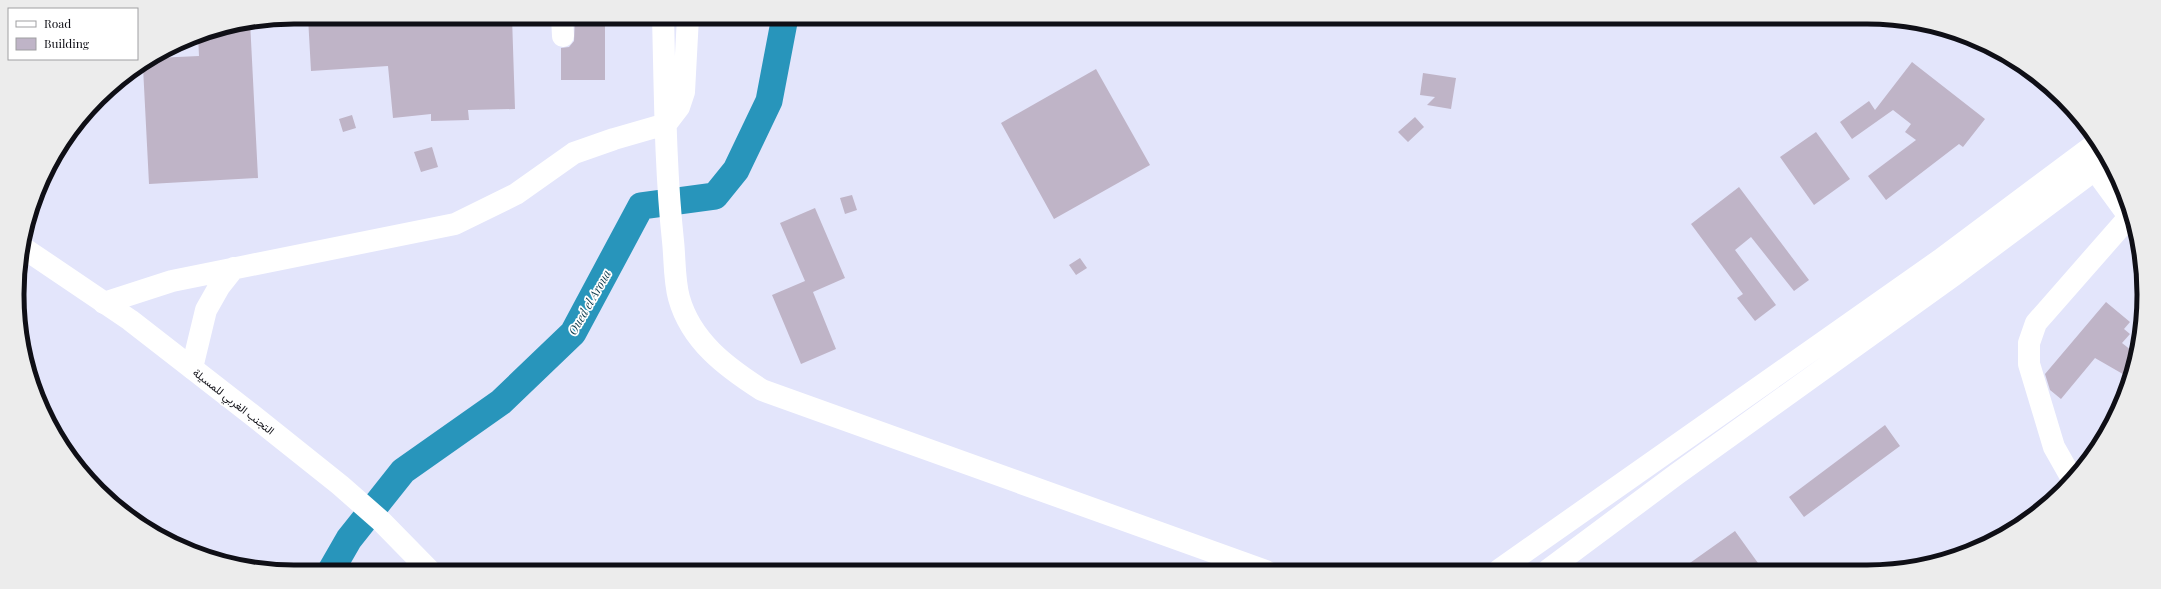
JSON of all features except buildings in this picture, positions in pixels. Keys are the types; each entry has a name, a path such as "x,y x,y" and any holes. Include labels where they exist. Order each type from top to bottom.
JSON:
{"main road":[{"path":"663,24 668,178 679,298 692,326 712,353 735,373 762,390 1249,565"},
{"path":"104,303 172,281 454,224 516,194 574,153 614,139 666,124 679,107 684,92 688,24"},
{"path":"1506,565 1940,260 2092,146"},
{"path":"1555,565 1677,474 1954,275 2101,165 2118,195"},
{"path":"2069,474 2052,440 2029,364 2028,343 2036,323 2128,223"},
{"name":"التجنب الغربي للمسيلة","path":"27,251 104,303 192,368 340,485 381,521 424,565"},
{"path":"192,368 206,310 219,287 234,268"}],"waterway":[{"name":"Oued el Aroua","path":"334,565 349,539 403,471 501,402 573,333 641,206 715,196 736,170 769,101 784,24"}]}
